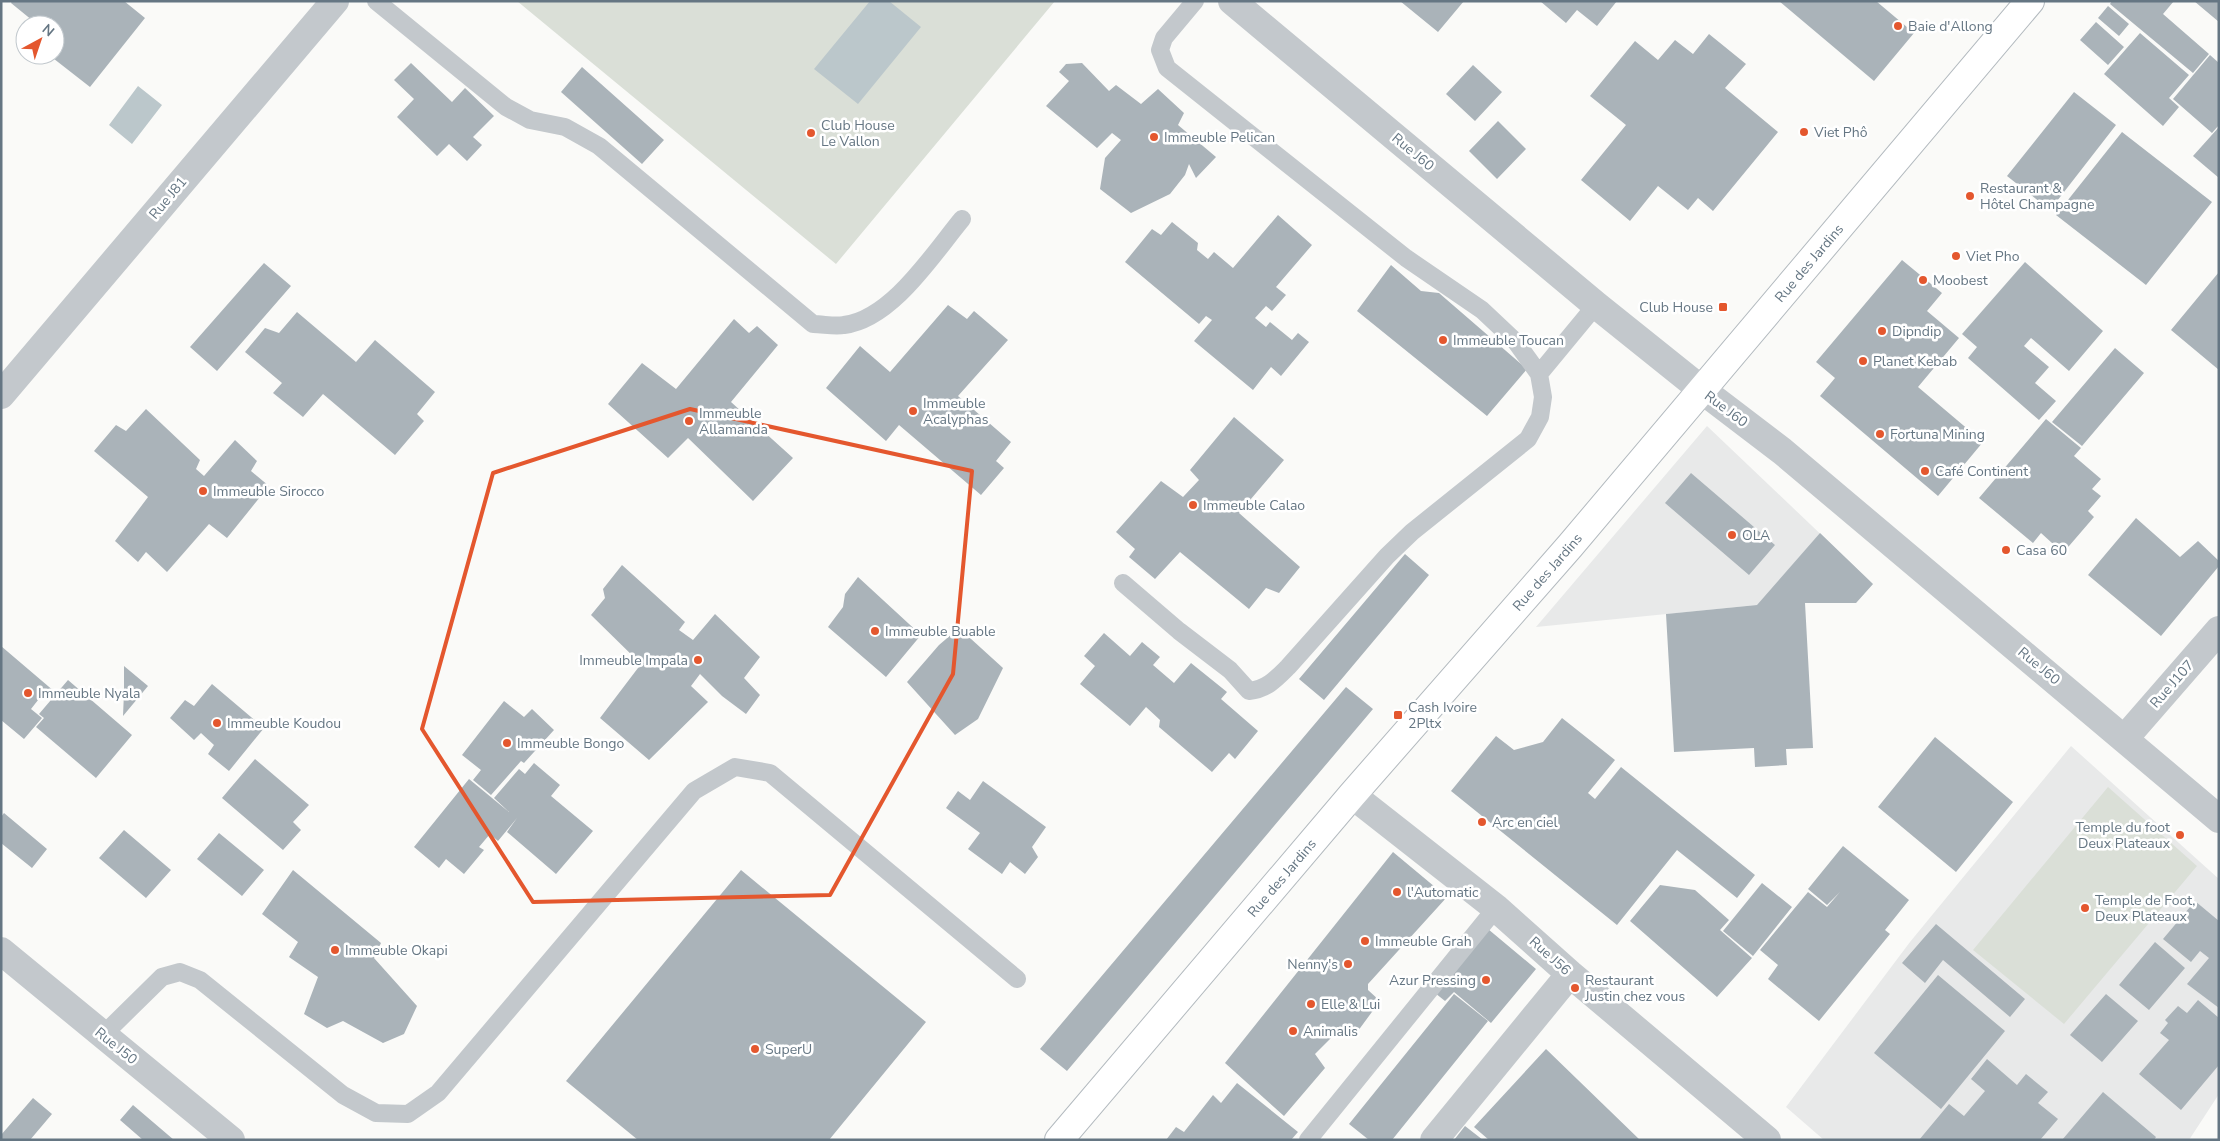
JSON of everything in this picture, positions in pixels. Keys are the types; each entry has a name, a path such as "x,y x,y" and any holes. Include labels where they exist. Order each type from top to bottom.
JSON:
{"main road":[{"name":"Rue des Jardins","path":"1059,1140 1352,795 1570,546 2030,1"}],"street":[{"name":"Rue J81","path":"1,395 335,1"},
{"name":"Rue J60","path":"1232,1 1596,305 1782,451 2219,819"},
{"name":"Rue J107","path":"2125,738 2219,630"},
{"name":"Rue J56","path":"1352,795 1496,908 1570,974 1767,1140"},
{"name":"Rue J50","path":"1,951 231,1140"},
{"path":"1434,1140 1570,974"}],"lane":[{"path":"376,1 506,107 530,120 565,128 599,146 813,324 844,325 872,316 896,297 962,219"},
{"path":"1123,582 1179,631 1230,670 1249,691 1261,690 1272,683 1288,667 1387,556 1412,532 1528,439 1540,417 1542,397 1539,374 1516,342 1482,310 1406,258 1167,68 1160,50 1164,38 1195,1"},
{"path":"1539,374 1596,305"},
{"path":"103,1035 162,976 180,972 200,980 343,1094 376,1113 408,1114 438,1093 694,790 735,767 770,773 1017,979"},
{"path":"1308,1140 1496,908"}],"highlighted area":[{"path":"690,409 972,471 953,674 830,895 533,902 422,729 493,473"}],"shaded area":[{"name":"Club House Le Vallon","path":"517,1 1055,1 836,264"},
{"path":"870,1 889,1 921,27 858,104 814,69"},
{"path":"138,86 162,105 132,144 109,125"},
{"path":"1707,426 1873,584 1856,603 1757,605 1536,627"},
{"path":"2071,746 2219,879 2219,1094 2189,1140 1824,1140 1786,1107 1910,942"},
{"name":"Temple de Foot, Deux Plateaux","path":"2108,787 2197,866 2064,1024 1973,950"}],"building":[{"path":"12,1 124,1 145,18 90,87 62,65 65,65 65,15 26,15 11,3"},
{"path":"1400,1 1464,1 1438,32"},
{"path":"1540,1 1617,1 1597,26 1577,10 1566,23"},
{"path":"1779,1 1876,1 1914,33 1874,81"},
{"path":"2112,1 2174,1 2163,14 2209,54 2193,73 2110,4"},
{"path":"2194,1 2219,1 2219,22"},
{"path":"2108,6 2129,24 2119,36 2098,18"},
{"path":"2096,22 2124,47 2108,65 2080,40"},
{"path":"2140,33 2189,75 2169,98 2179,107 2163,126 2104,74"},
{"path":"1709,34 1746,64 1725,88 1778,132 1713,211 1698,198 1688,210 1658,186 1630,221 1581,180 1626,125 1590,96 1635,41 1658,60 1675,40 1693,54"},
{"path":"2210,55 2219,63 2219,125 2212,133 2173,99"},
{"path":"411,63 452,102 465,88 494,116 473,137 482,145 467,161 449,144 437,156 397,117 414,99 394,80"},
{"name":"Immeuble Pelican","path":"1082,63 1109,91 1116,85 1141,104 1158,89 1184,113 1178,125 1216,157 1196,178 1189,164 1185,175 1170,194 1131,213 1100,189 1105,158 1121,140 1112,133 1097,148 1046,106 1069,81 1059,72 1066,64"},
{"path":"1473,65 1502,92 1475,121 1446,94"},
{"path":"582,67 664,140 642,164 561,92"},
{"path":"2074,92 2116,125 2050,210 2007,176"},
{"path":"1498,121 1526,149 1497,179 1469,151"},
{"path":"2219,127 2219,178 2193,156"},
{"path":"2122,132 2212,202 2146,285 2056,215"},
{"path":"1278,215 1312,245 1276,287 1286,295 1272,311 1266,306 1255,318 1266,327 1270,322 1292,340 1298,333 1309,342 1281,376 1271,367 1253,390 1194,341 1212,320 1206,316 1199,324 1125,262 1152,229 1161,235 1172,222 1198,243 1197,250 1208,259 1214,252 1233,268"},
{"path":"1902,260 1942,293 1927,311 1959,338 1918,387 1983,442 1938,496 1820,396 1835,378 1816,362"},
{"path":"2025,262 2103,331 2069,371 2031,338 2024,346 2049,367 2035,383 2056,401 2039,420 1968,358 1977,347 1962,334"},
{"path":"264,263 291,286 217,371 190,347"},
{"name":"Immeuble Toucan","path":"1391,265 1421,291 1439,293 1527,369 1487,416 1357,311"},
{"path":"2219,272 2219,370 2171,330"},
{"name":"Immeuble Acalyphas","path":"948,305 967,319 974,311 1008,340 958,396 1011,442 996,461 1004,468 981,495 899,425 886,441 826,388 860,346 890,372"},
{"path":"297,312 356,362 375,340 435,392 417,414 424,421 395,455 323,394 303,417 273,393 282,383 245,352 265,328 279,333"},
{"name":"Immeuble Allamanda","path":"734,319 749,333 757,326 778,345 731,402 793,458 753,501 688,438 668,458 608,404 642,363 676,389"},
{"path":"2115,348 2144,373 2082,446 2052,422"},
{"name":"Immeuble Sirocco","path":"146,409 200,460 196,469 204,476 235,440 257,461 251,471 269,486 227,538 209,524 167,572 146,552 138,562 115,541 148,497 94,451 116,425 126,431"},
{"name":"Immeuble Calao","path":"1234,417 1284,460 1239,513 1300,567 1279,593 1266,588 1249,609 1180,552 1155,579 1129,557 1135,549 1116,532 1161,481 1183,497 1199,480 1190,470"},
{"path":"2046,419 2081,448 2074,456 2101,479 2092,489 2101,496 2088,511 2094,517 2063,553 2041,533 2033,543 1979,498"},
{"path":"1691,473 1775,545 1749,575 1665,503"},
{"path":"2136,518 2180,557 2198,541 2219,561 2219,566 2161,636 2088,575"},
{"path":"1820,533 1873,584 1856,603 1805,603 1813,748 1786,749 1787,765 1755,767 1754,748 1674,752 1666,614 1757,605"},
{"path":"1405,554 1429,575 1324,700 1299,679"},
{"name":"Immeuble Impala","path":"622,565 685,622 679,630 693,640 715,614 760,657 744,678 760,695 746,714 722,696 700,674 691,686 708,702 649,760 600,718 641,664 591,615 605,598 603,589"},
{"name":"Immeuble Buable","path":"858,577 921,635 886,677 828,627 843,607 845,594"},
{"path":"959,628 1003,668 978,719 955,735 907,682 939,645"},
{"path":"1104,633 1130,656 1142,642 1160,657 1153,665 1174,683 1191,663 1227,692 1221,699 1258,731 1235,759 1229,753 1212,772 1159,727 1160,720 1146,707 1130,726 1080,684 1095,666 1084,656"},
{"name":"Immeuble Nyala","path":"1,646 55,692 48,700 42,695 31,709 42,718 24,739 1,720"},
{"path":"124,666 148,686 123,716 124,692"},
{"path":"68,680 132,735 96,778 36,727 44,718 39,714"},
{"name":"Immeuble Koudou","path":"212,684 264,728 229,771 208,754 214,745 201,733 194,740 170,718 185,700 194,706"},
{"path":"1346,687 1373,709 1067,1071 1040,1049"},
{"name":"Immeuble Bongo","path":"504,701 524,717 532,709 554,730 524,763 521,761 491,795 473,780 481,770 462,755"},
{"path":"1562,718 1615,760 1588,793 1595,799 1621,767 1755,875 1737,898 1677,850 1617,925 1451,791 1496,736 1514,750 1543,742"},
{"path":"1935,737 2013,802 1956,872 1878,807"},
{"path":"255,759 309,805 293,822 301,830 283,850 222,798"},
{"path":"534,763 560,785 551,796 593,831 556,874 507,832 517,818 498,841 490,834 479,847 484,850 464,874 446,859 439,868 414,847 469,779 509,812 494,798 519,769 525,774"},
{"path":"983,781 1046,827 1032,847 1038,857 1025,874 1010,862 1002,874 968,849 980,833 946,808 958,791 970,800"},
{"path":"4,813 47,849 32,868 1,843 1,817"},
{"path":"124,830 171,870 146,898 99,858"},
{"path":"219,833 264,870 242,896 197,859"},
{"path":"1843,846 1909,900 1885,930 1890,934 1819,1021 1768,979 1778,965 1760,950 1808,892 1827,907 1840,892 1827,905 1808,889"},
{"name":"Immeuble Grah","path":"1393,852 1447,897 1368,984 1368,990 1380,1001 1355,1035 1335,1034 1315,1054 1325,1068 1284,1116 1225,1063"},
{"name":"Immeuble Okapi","path":"293,870 381,943 374,958 417,1006 404,1034 383,1043 343,1021 327,1028 304,1014 318,977 289,957 298,942 262,914"},
{"path":"741,870 926,1022 829,1140 638,1140 566,1081"},
{"path":"1762,883 1792,907 1753,956 1723,931"},
{"path":"1660,885 1695,890 1729,920 1720,930 1752,958 1717,997 1630,921"},
{"path":"2195,901 2219,921 2219,1008 2187,984 2209,958 2200,951 2191,962 2163,939"},
{"path":"1936,924 2025,999 2010,1017 1943,960 1925,983 1902,963"},
{"name":"Azur Pressing","path":"1488,929 1536,969 1491,1023 1454,992 1445,1001 1435,993"},
{"path":"2155,942 2185,968 2149,1010 2119,985"},
{"path":"1938,975 2005,1031 1941,1109 1874,1053"},
{"path":"1454,994 1488,1021 1392,1140 1369,1140 1349,1124"},
{"path":"2106,994 2138,1021 2102,1062 2070,1035"},
{"path":"2198,1000 2219,1018 2219,1065 2181,1110 2139,1074 2169,1040 2160,1033 2168,1023 2165,1020 2178,1006 2187,1013"},
{"path":"1546,1049 1640,1140 1489,1140 1474,1127"},
{"path":"1987,1059 2017,1085 2026,1074 2048,1092 2038,1103 2058,1119 2040,1140 1919,1140 1949,1104 1964,1116 1985,1091 1971,1079"},
{"path":"1237,1083 1298,1132 1291,1140 1166,1140 1176,1127 1184,1132 1213,1095 1221,1103"},
{"path":"2103,1092 2156,1137 2154,1140 2062,1140"},
{"path":"33,1098 52,1114 30,1140 1,1140 1,1135"},
{"path":"133,1105 174,1140 143,1140 120,1120"},
{"path":"1465,1126 1483,1140 1454,1140"}],"place":[{"name":"Baie d'Allong","path":"1898,26"},
{"name":"Viet Phô","path":"1804,132"},
{"name":"Club House Le Vallon","path":"811,133"},
{"name":"Immeuble Pelican","path":"1154,137"},
{"name":"Restaurant & Hôtel Champagne","path":"1970,196"},
{"name":"Viet Pho","path":"1956,256"},
{"name":"Moobest","path":"1923,280"},
{"name":"Club House","path":"1723,307"},
{"name":"Dipndip","path":"1882,331"},
{"name":"Immeuble Toucan","path":"1443,340"},
{"name":"Planet Kebab","path":"1863,361"},
{"name":"Immeuble Acalyphas","path":"913,411"},
{"name":"Immeuble Allamanda","path":"689,421"},
{"name":"Fortuna Mining","path":"1880,434"},
{"name":"Café Continent","path":"1925,471"},
{"name":"Immeuble Sirocco","path":"203,491"},
{"name":"Immeuble Calao","path":"1193,505"},
{"name":"OLA","path":"1732,535"},
{"name":"Casa 60","path":"2006,550"},
{"name":"Immeuble Buable","path":"875,631"},
{"name":"Immeuble Impala","path":"698,660"},
{"name":"Immeuble Nyala","path":"28,693"},
{"name":"Cash Ivoire 2Pltx","path":"1398,715"},
{"name":"Immeuble Koudou","path":"217,723"},
{"name":"Immeuble Bongo","path":"507,743"},
{"name":"Arc en ciel","path":"1482,822"},
{"name":"Temple du foot Deux Plateaux","path":"2180,835"},
{"name":"l'Automatic","path":"1397,892"},
{"name":"Temple de Foot, Deux Plateaux","path":"2085,908"},
{"name":"Immeuble Grah","path":"1365,941"},
{"name":"Immeuble Okapi","path":"335,950"},
{"name":"Nenny's","path":"1348,964"},
{"name":"Azur Pressing","path":"1486,980"},
{"name":"Restaurant Justin chez vous","path":"1575,988"},
{"name":"Elle & Lui","path":"1311,1004"},
{"name":"Animalis","path":"1293,1031"},
{"name":"SuperU","path":"755,1049"}]}
